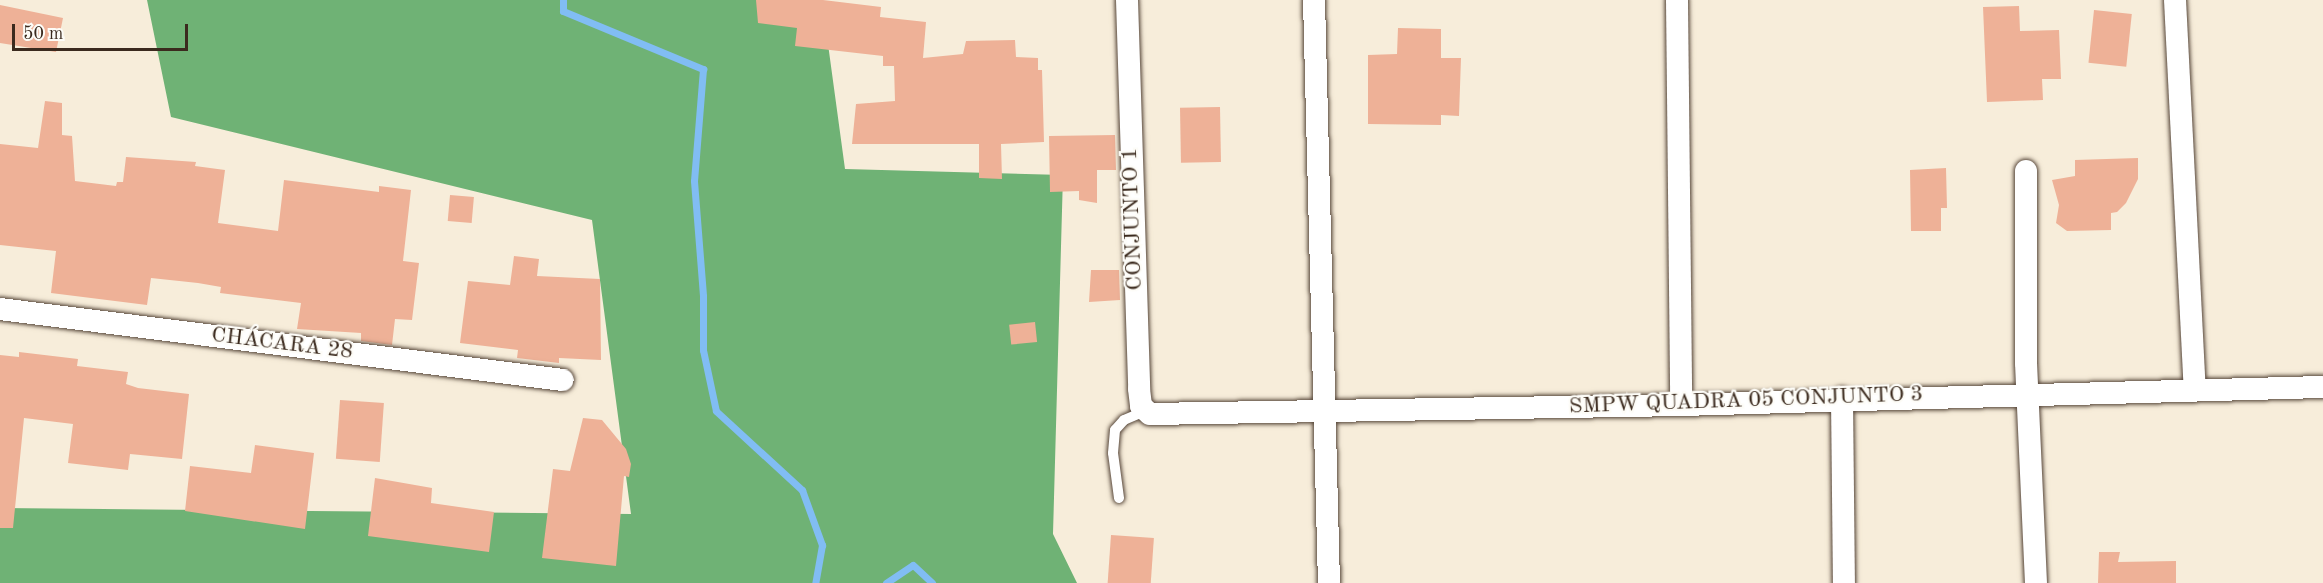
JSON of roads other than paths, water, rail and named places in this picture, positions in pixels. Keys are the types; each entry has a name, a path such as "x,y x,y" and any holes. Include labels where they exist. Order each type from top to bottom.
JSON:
{"street":[{"name":"CONJUNTO 1","path":"1127,0 1139,389 1145,411"},
{"path":"1314,0 1327,410 1329,583"},
{"path":"1677,0 1681,405"},
{"path":"2175,0 2195,389"},
{"path":"2026,171 2026,363 2030,393 2036,583"},
{"name":"CHÁCARA 28","path":"0,309 563,380"},
{"name":"SMPW QUADRA 05 CONJUNTO 3","path":"1145,411 1159,417 1327,410 1681,405 2030,393 2323,387"},
{"path":"1842,399 1844,583"}],"lane":[{"path":"1119,498 1113,453 1115,430 1124,420 1145,411"}],"waterway":[{"path":"563,0 563,11 703,69 694,181 703,296 703,350 716,411 802,490 822,545 815,583"},
{"path":"886,583 913,565 932,583"}]}
